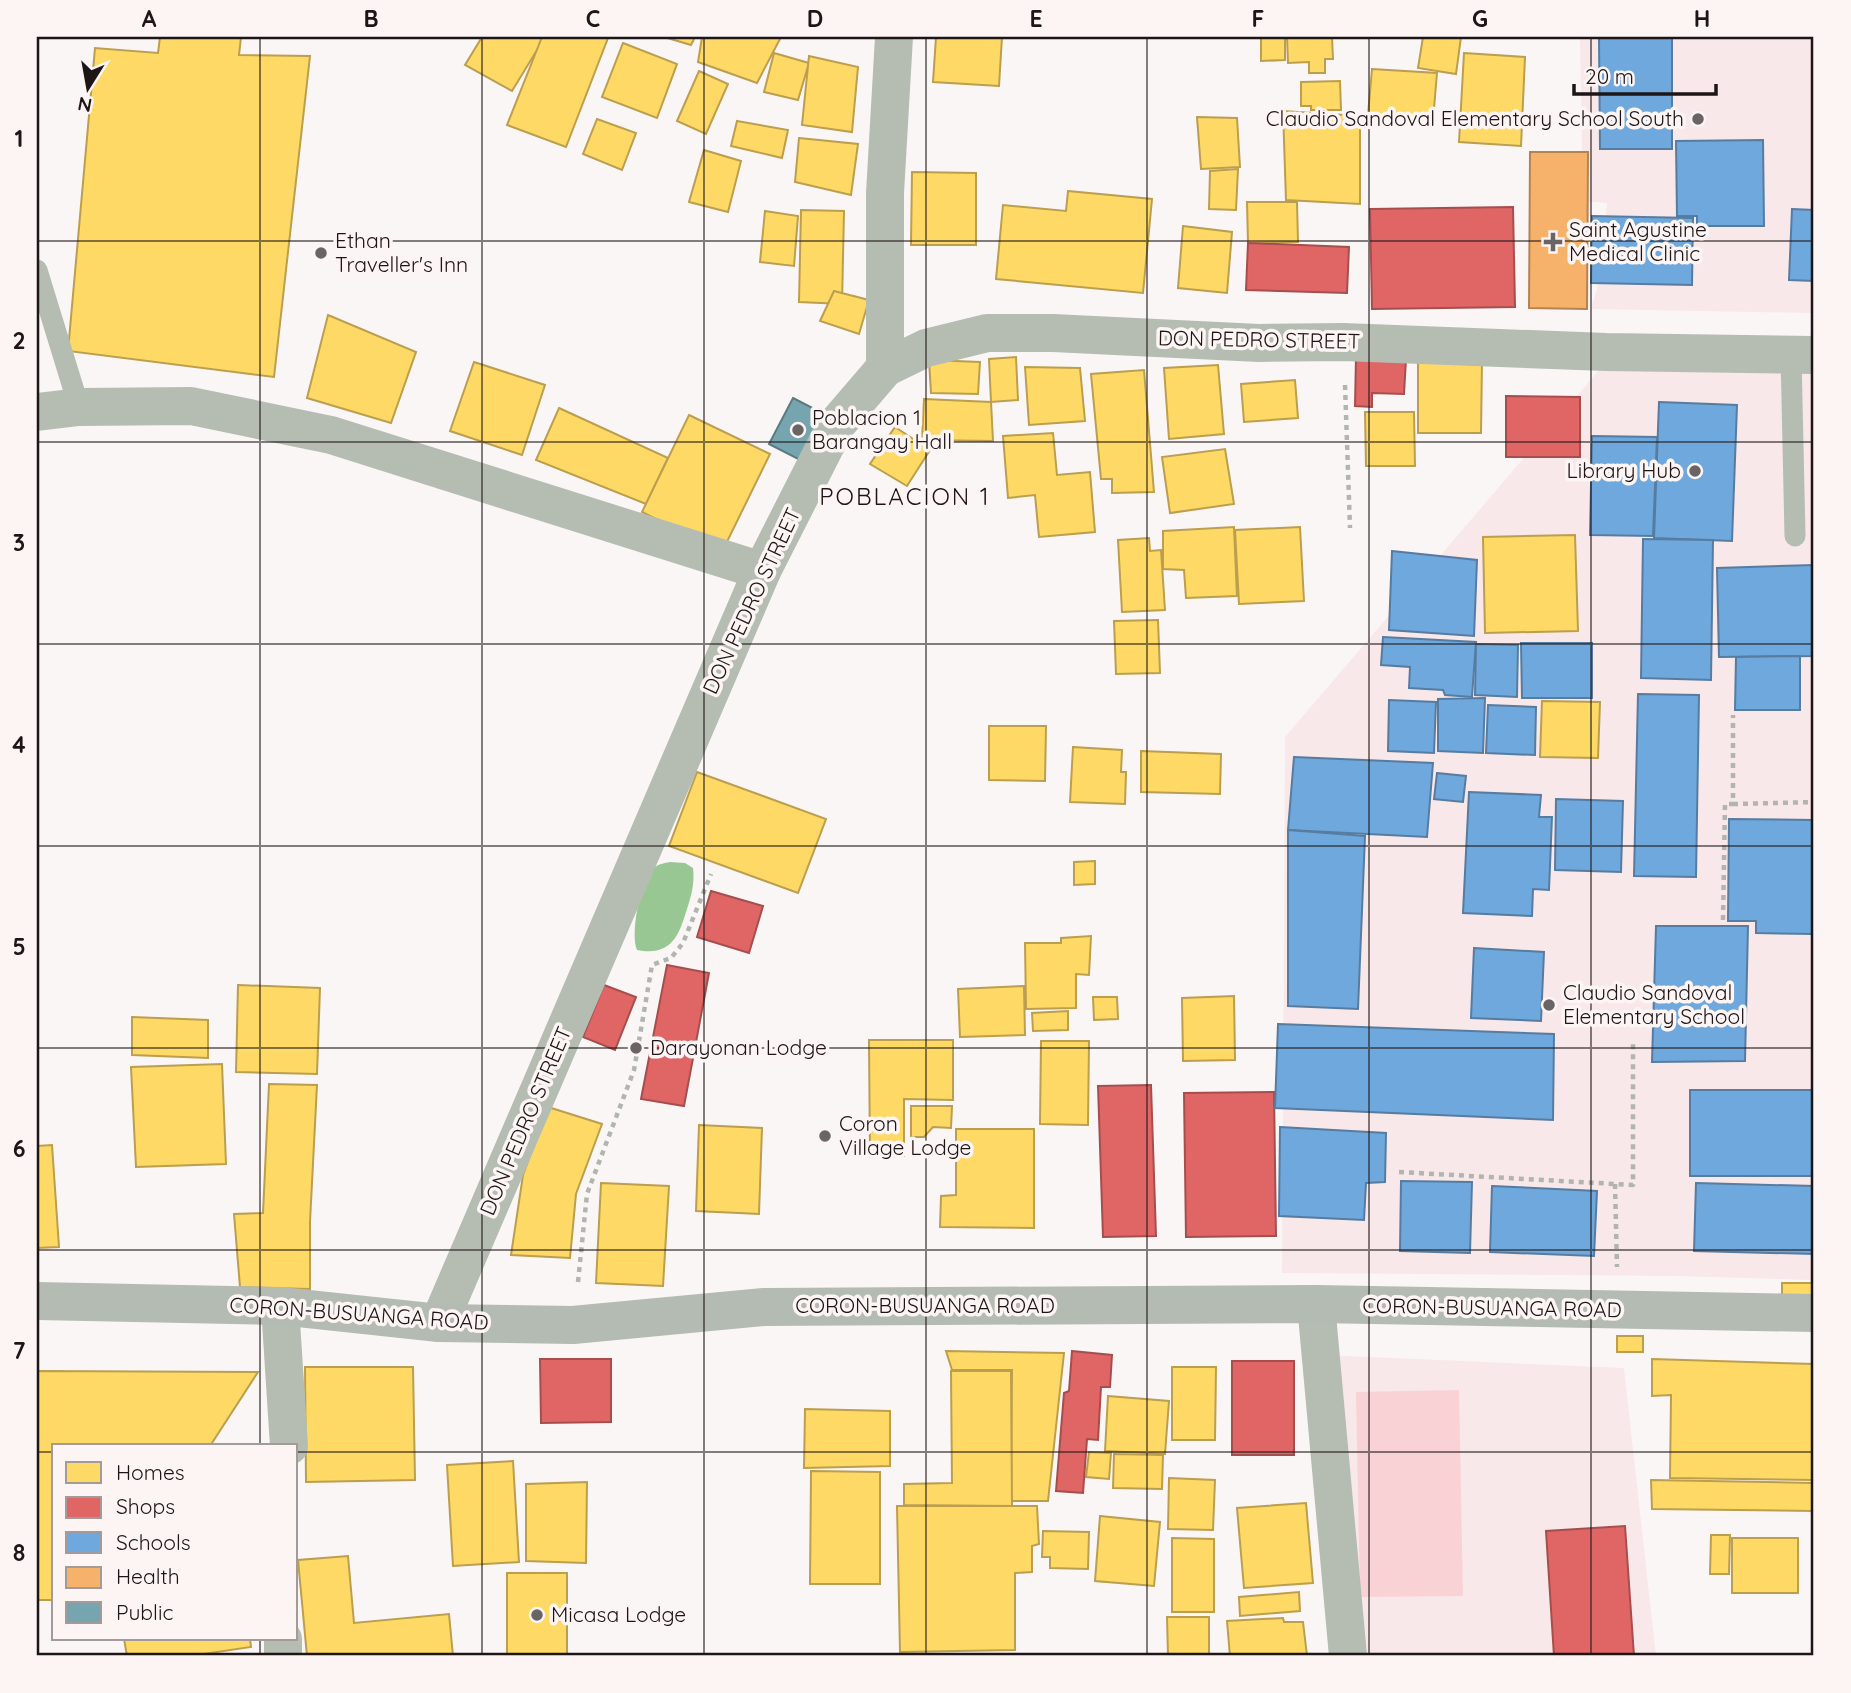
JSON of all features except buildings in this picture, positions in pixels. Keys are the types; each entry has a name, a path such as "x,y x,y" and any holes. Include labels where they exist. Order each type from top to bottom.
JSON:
{"main road":[{"name":"CORON-BUSUANGA ROAD","path":"37,1301 280,1306 439,1323 573,1325 764,1307 1316,1304 1814,1313"}],"street":[{"path":"885,368 885,193 894,37"},
{"name":"DON PEDRO STREET","path":"439,1323 762,571 836,425 885,368 926,348 987,333 1053,333 1259,343 1343,342 1605,352 1803,355"},
{"path":"37,412 79,407 191,406 331,435 762,571"},
{"path":"1316,1304 1348,1656"},
{"path":"280,1306 289,1444"}],"lane":[{"path":"37,270 79,407"},
{"path":"1795,536 1803,355"}],"path":[{"path":"1343,342 1350,528"},
{"path":"1733,715 1733,804"},
{"path":"1723,920 1725,804 1814,802"},
{"path":"573,1325 587,1194 634,1070 652,965 671,958 684,943 711,874"},
{"path":"1399,1172 1633,1185 1633,1044"},
{"path":"1615,1184 1618,1310"}],"shaded area":[{"name":"Claudio Sandoval Elementary School South","path":"1580,37 1814,37 1814,313 1591,309 1601,274 1607,203 1583,201"},
{"name":"Claudio Sandoval Elementary School","path":"1611,356 1814,361 1814,1280 1675,1276 1282,1273 1285,737"},
{"path":"670,862 685,863 693,868 692,890 683,922 675,937 664,948 637,950 636,920 644,884 654,868"},
{"path":"1323,1355 1624,1368 1656,1656 1356,1656"},
{"path":"1459,1390 1463,1596 1360,1597 1356,1392"}],"place":[{"name":"Claudio Sandoval Elementary School South","path":"1698,119"},
{"name":"Saint Agustine Medical Clinic","path":"1553,242"},
{"name":"Ethan Traveller's Inn","path":"321,253"},
{"name":"Poblacion 1 Barangay Hall","path":"798,430"},
{"name":"Library Hub","path":"1695,471"},
{"name":"Claudio Sandoval Elementary School","path":"1549,1005"},
{"name":"Darayonan Lodge","path":"636,1048"},
{"name":"Coron Village Lodge","path":"825,1136"},
{"name":"Micasa Lodge","path":"537,1615"}],"district":[{"name":"POBLACION 1","path":"905,497"}]}
